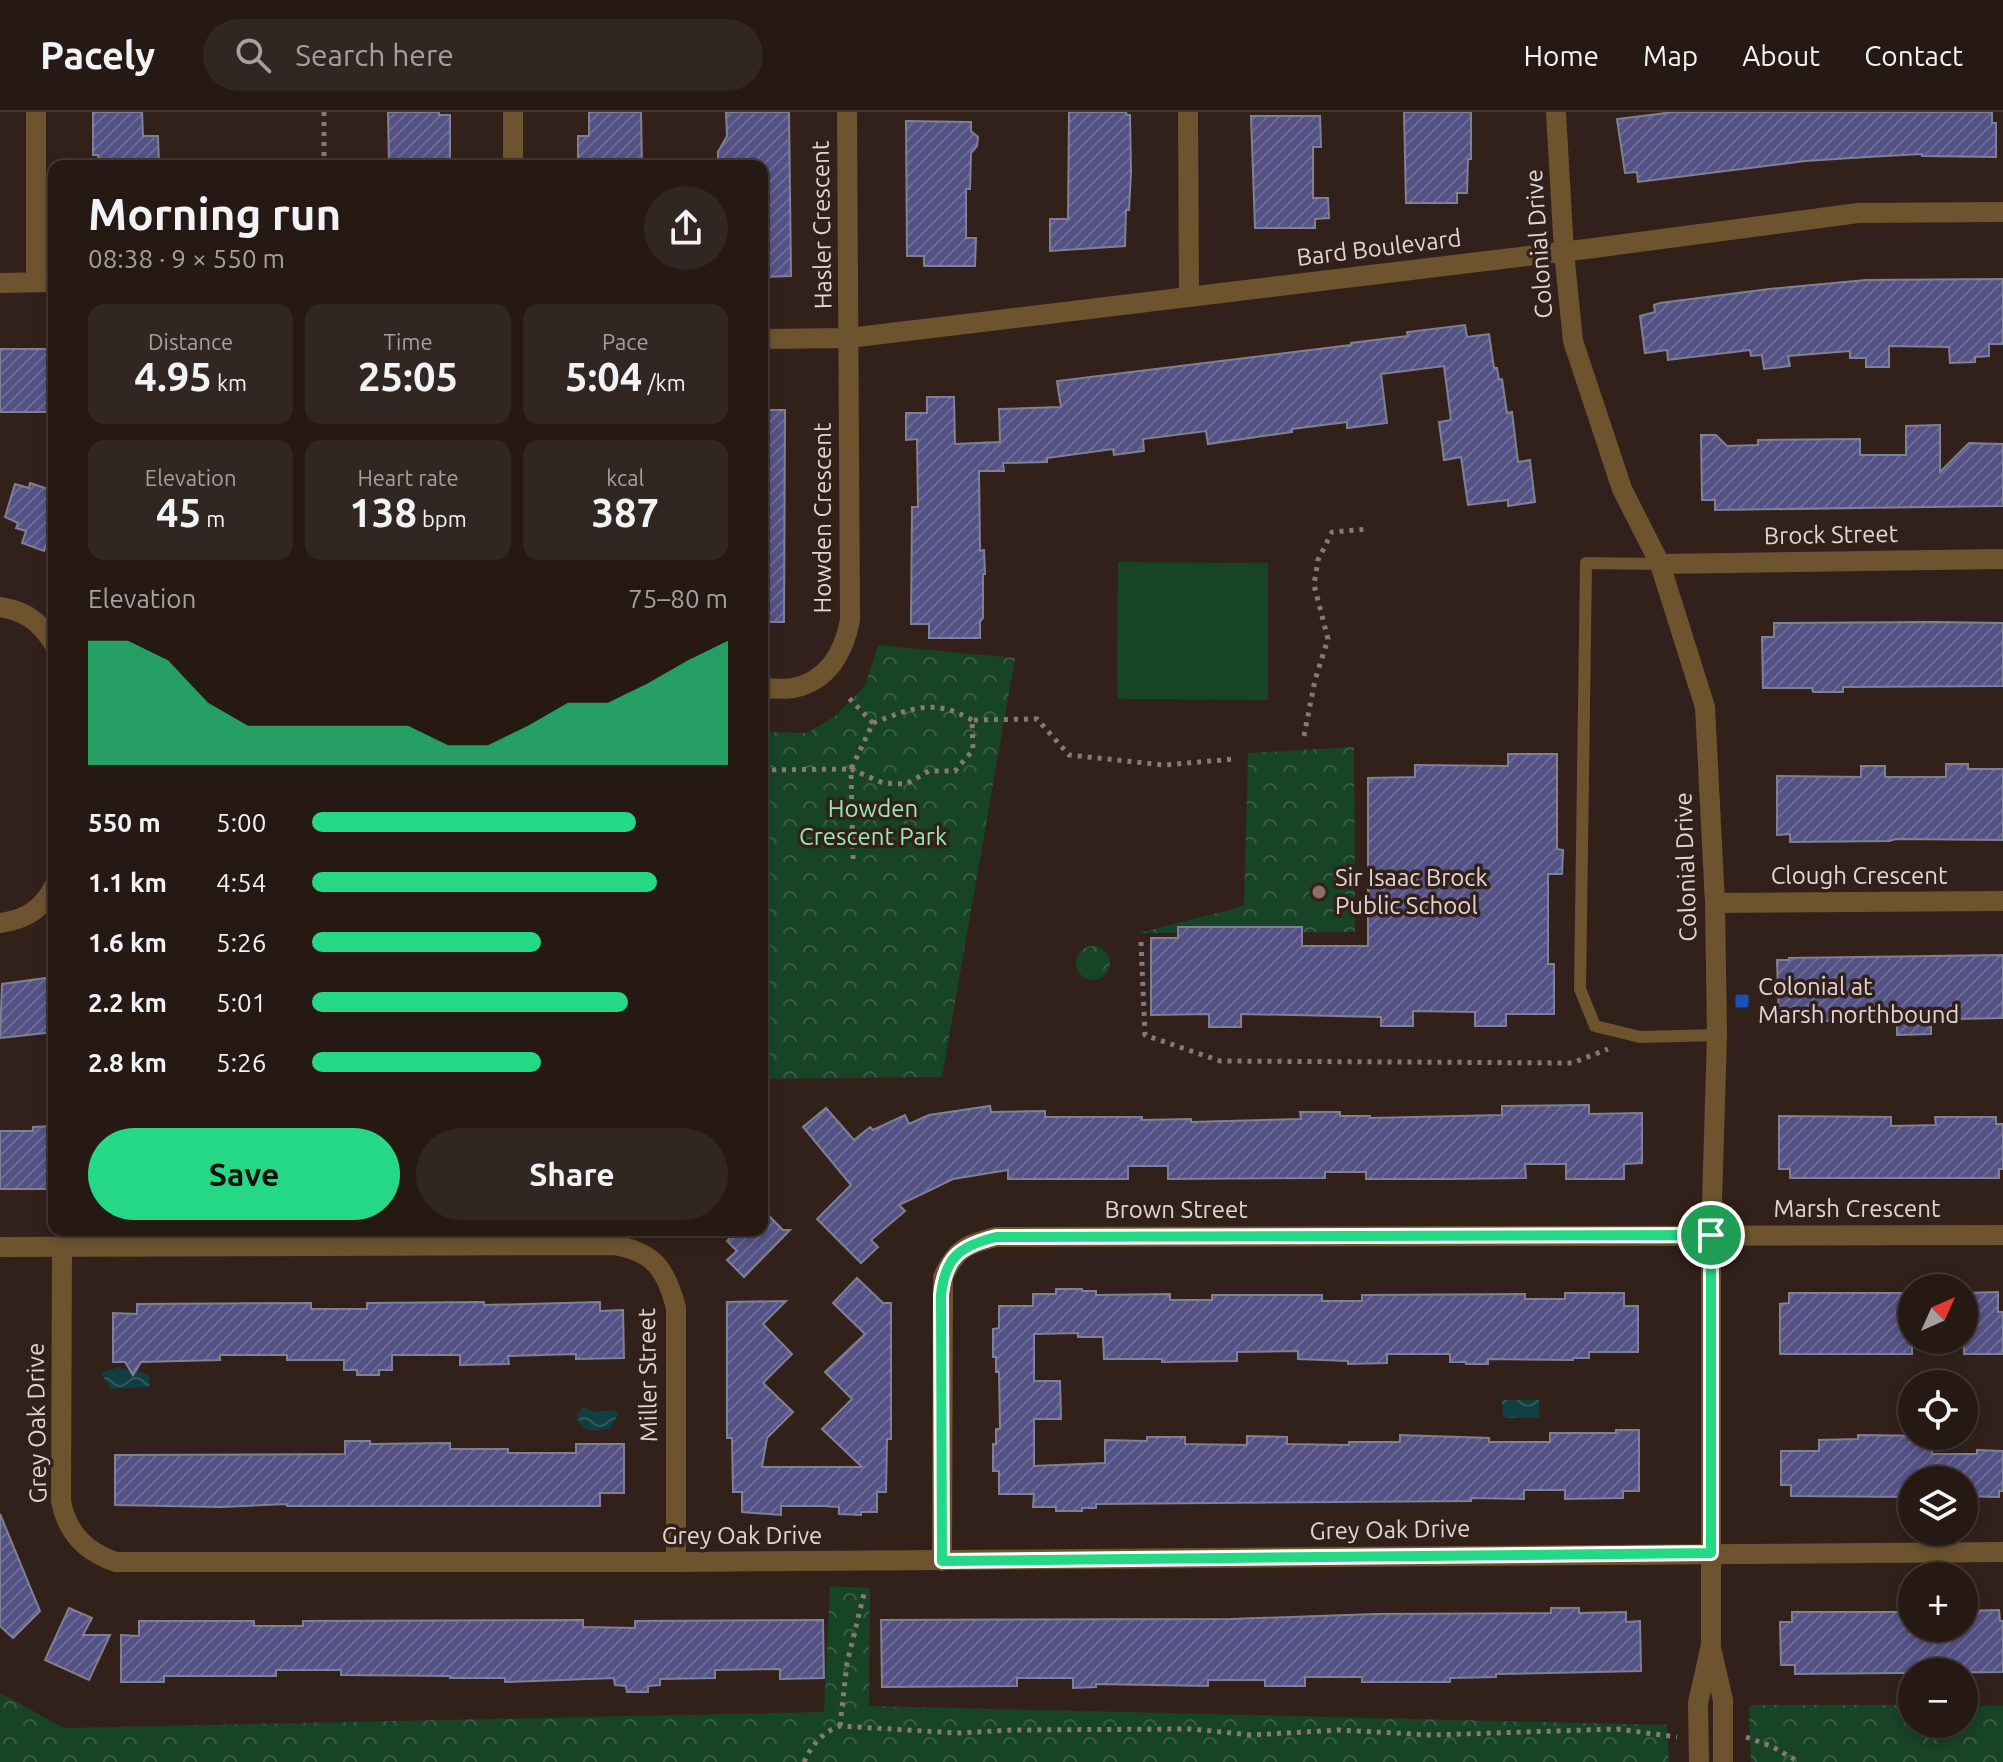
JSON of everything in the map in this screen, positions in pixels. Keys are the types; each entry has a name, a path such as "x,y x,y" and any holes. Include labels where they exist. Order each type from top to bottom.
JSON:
{"street":[{"path":"0,283 45,282 36,112"},
{"path":"513,112 513,160"},
{"name":"Hasler Crescent","path":"847,112 849,338"},
{"path":"1188,112 1189,296"},
{"name":"Colonial Drive","path":"1556,112 1573,341 1622,489 1660,564 1705,707 1715,903 1717,1035 1711,1235 1711,1645 1723,1700 1723,1762"},
{"name":"Bard Boulevard","path":"768,339 849,338 1564,252 1858,213 2003,212"},
{"name":"Howden Crescent","path":"768,688 793,688 821,675 837,659 846,643 850,620 849,338"},
{"name":"Brock Street","path":"1660,564 2003,559"},
{"path":"0,607 26,614 38,622 48,636"},
{"path":"0,923 18,920 32,913 48,896"},
{"name":"Clough Crescent","path":"1715,903 2003,901"},
{"name":"Marsh Crescent","path":"1711,1235 2003,1235"},
{"name":"Brown Street","path":"942,1561 942,1286 951,1260 970,1244 996,1237 1711,1235"},
{"name":"Miller Street","path":"0,1247 614,1245 632,1248 659,1265 670,1283 676,1308 676,1562"},
{"name":"Grey Oak Drive","path":"62,1247 61,1501 68,1527 88,1549 116,1562 942,1561 1711,1553"},
{"path":"1711,1553 2003,1552"},
{"name":"Colonial Drive","path":"1699,1762 1698,1703 1711,1645"}],"lane":[{"path":"1660,564 1586,563 1580,989 1595,1026 1640,1037 1717,1035"}],"path":[{"path":"324,112 324,160"},
{"path":"1304,736 1315,680 1328,639 1314,585 1318,560 1332,532 1368,529"},
{"path":"847,696 873,723"},
{"path":"853,859 851,769 873,723 925,706 955,710 972,720 1037,719 1069,755 1164,765 1235,759"},
{"path":"768,770 851,769 883,783 906,784 929,771 955,771 973,750 972,720"},
{"path":"1141,942 1145,1035 1220,1061 1572,1063 1640,1037"},
{"path":"840,1726 847,1663 865,1590"},
{"path":"804,1762 819,1738 840,1726 957,1733 1191,1729 1277,1735 1338,1730 1489,1735 1617,1729 1678,1737"},
{"path":"1743,1736 1771,1746 1799,1762"}],"green space":[{"path":"1118,562 1268,563 1268,700 1117,699"},
{"name":"Howden Crescent Park","path":"878,645 1015,658 942,1077 768,1079 768,732 807,733 835,716 865,686"},
{"path":"1354,747 1355,932 1139,933 1244,906 1248,753"},
{"path":"1093,946 1105,951 1110,963 1105,975 1093,980 1081,975 1076,963 1081,951"},
{"path":"830,1586 870,1588 869,1706 1667,1725 1669,1762 0,1762 0,1693 64,1728 824,1712"},
{"path":"1749,1705 1898,1705 1898,1738 1978,1738 1978,1706 2003,1706 2003,1762 1751,1762"}],"water":[{"path":"120,1367 147,1374 150,1377 149,1387 111,1389 101,1373"},
{"path":"1502,1400 1539,1400 1539,1418 1503,1418"},
{"path":"583,1407 596,1412 616,1410 618,1414 610,1428 590,1430 582,1426 577,1415"}],"building":[{"path":"93,112 142,112 143,136 158,136 159,160 98,160 98,155 93,155"},
{"path":"388,112 439,112 439,115 450,115 450,160 389,160"},
{"path":"589,112 641,112 642,160 578,160 578,136 589,136"},
{"path":"726,112 789,112 791,276 768,277 768,160 718,160 718,152 727,136"},
{"path":"1069,112 1126,112 1130,115 1131,172 1125,246 1050,251 1050,219 1068,219"},
{"path":"1404,112 1471,112 1467,193 1457,193 1457,203 1406,203"},
{"path":"1674,112 1992,112 1992,123 1996,123 1996,157 1922,154 1805,161 1638,182 1637,172 1625,173 1617,119"},
{"path":"1251,116 1320,116 1321,147 1313,147 1313,198 1328,198 1329,218 1315,219 1315,228 1255,228"},
{"path":"906,121 971,122 971,131 978,137 977,146 971,153 970,189 966,189 966,238 976,238 975,266 924,266 924,256 907,256"},
{"path":"2003,279 2003,344 1989,344 1989,356 1975,357 1975,362 1950,363 1949,347 1889,346 1889,367 1866,367 1866,358 1850,358 1850,351 1788,356 1790,366 1764,369 1762,355 1751,356 1750,350 1668,360 1667,350 1645,353 1640,316 1655,312 1654,305 1660,303 1866,280"},
{"path":"1465,325 1467,337 1489,334 1494,368 1497,368 1499,380 1502,379 1507,413 1512,412 1518,462 1530,460 1535,502 1508,506 1508,500 1468,505 1461,457 1444,460 1439,422 1451,420 1444,366 1381,374 1387,423 1347,428 1347,422 1208,444 1206,431 1143,439 1144,451 1114,455 1113,449 1047,458 1047,462 1003,463 1004,471 979,471 980,551 984,550 985,574 980,638 929,638 929,624 911,624 912,507 918,507 917,439 906,440 906,413 927,413 927,397 954,397 955,444 1000,442 999,409 1061,407 1057,381 1351,345 1408,336 1407,332"},
{"path":"0,349 48,349 47,412 0,412"},
{"path":"768,410 785,410 784,622 768,622"},
{"path":"1940,425 1940,472 1969,443 2003,444 2003,506 1715,510 1715,500 1702,500 1701,435 1716,435 1727,446 1758,445 1758,440 1860,439 1860,455 1906,455 1906,426"},
{"path":"30,483 48,489 48,539 44,551 22,543 26,531 16,528 18,523 5,517 15,484 29,488"},
{"path":"1774,623 2003,623 2003,686 1843,687 1843,692 1813,692 1812,688 1763,688 1762,637 1774,637"},
{"path":"1508,754 1557,754 1557,849 1563,850 1562,874 1548,874 1548,964 1554,964 1554,1014 1506,1014 1506,1026 1475,1026 1475,1012 1413,1011 1413,1026 1381,1026 1381,1017 1241,1014 1241,1027 1209,1027 1209,1014 1151,1015 1151,938 1178,938 1178,927 1302,927 1302,946 1368,946 1368,778 1415,777 1415,765 1508,766"},
{"path":"1946,764 1968,764 1968,769 2003,769 2003,840 1790,842 1790,834 1777,835 1777,776 1861,777 1861,766 1885,766 1885,777 1946,777"},
{"path":"2003,955 2003,1018 1955,1019 1955,1023 1931,1024 1931,1034 1897,1035 1897,1019 1872,1019 1872,1014 1837,1013 1832,1021 1822,1021 1808,1007 1793,1022 1779,1022 1777,960"},
{"path":"48,978 48,1033 0,1038 2,984"},
{"path":"1589,1105 1589,1114 1642,1113 1642,1163 1624,1164 1624,1179 1566,1179 1566,1164 1525,1164 1526,1178 1451,1179 1366,1179 1366,1172 1325,1172 1325,1178 1168,1179 1168,1166 1128,1166 1128,1179 1008,1179 1008,1170 953,1179 899,1205 905,1211 871,1240 878,1247 861,1263 817,1219 851,1185 803,1127 826,1108 854,1140 870,1127 873,1130 905,1115 909,1124 929,1115 990,1106 991,1112 1045,1111 1045,1117 1142,1117 1142,1120 1191,1119 1191,1122 1301,1119 1300,1112 1340,1112 1340,1116 1370,1118 1502,1115 1502,1106"},
{"path":"1779,1116 1891,1117 1891,1126 1936,1125 1935,1117 1996,1117 1996,1124 2003,1124 2003,1169 1999,1169 1999,1178 1790,1178 1790,1169 1779,1169"},
{"path":"48,1126 48,1189 0,1189 0,1131 33,1131 33,1127"},
{"path":"768,1215 783,1230 790,1230 744,1277 727,1260 737,1251 727,1241 732,1236 768,1236"},
{"path":"857,1278 883,1303 891,1303 891,1439 887,1439 886,1492 877,1492 877,1512 839,1514 839,1507 781,1506 781,1515 742,1512 742,1492 733,1492 732,1438 727,1438 727,1302 786,1301 763,1324 792,1354 763,1383 793,1412 767,1438 762,1467 862,1467 822,1429 852,1399 825,1372 865,1334 833,1303"},
{"path":"1056,1289 1096,1291 1096,1295 1170,1294 1170,1300 1212,1300 1212,1295 1322,1295 1322,1301 1362,1301 1362,1295 1525,1294 1525,1299 1565,1299 1565,1293 1624,1293 1624,1306 1638,1306 1638,1352 1589,1352 1589,1358 1573,1360 1488,1359 1488,1364 1466,1364 1450,1362 1450,1354 1387,1354 1387,1363 1348,1364 1348,1361 1298,1359 1298,1351 1237,1352 1237,1361 1162,1362 1162,1359 1104,1359 1103,1337 1078,1337 1078,1333 1034,1334 1034,1381 1060,1381 1061,1419 1034,1419 1034,1466 1105,1463 1105,1440 1147,1441 1147,1437 1185,1437 1185,1444 1247,1445 1247,1436 1287,1437 1287,1444 1349,1445 1349,1442 1400,1442 1400,1435 1489,1438 1489,1442 1550,1442 1550,1433 1639,1430 1639,1491 1623,1491 1623,1498 1565,1499 1565,1490 1524,1490 1524,1499 1471,1498 1471,1501 1096,1504 1096,1508 1082,1508 1082,1511 1033,1507 1034,1494 999,1494 999,1471 993,1471 993,1444 996,1444 996,1429 1000,1429 999,1372 996,1372 996,1357 993,1357 993,1329 999,1328 999,1306 1033,1306 1033,1294 1056,1294"},
{"path":"1998,1292 1998,1312 2003,1312 2003,1354 1978,1354 1978,1293"},
{"path":"1789,1293 1898,1293 1898,1354 1780,1354 1780,1304 1789,1303"},
{"path":"484,1302 484,1305 600,1302 600,1311 623,1310 624,1358 576,1359 576,1354 508,1356 509,1364 460,1365 460,1355 392,1355 392,1370 379,1370 379,1375 357,1375 357,1370 344,1370 344,1360 287,1360 287,1355 220,1355 220,1360 141,1362 133,1375 125,1362 113,1362 113,1313 137,1314 137,1304 311,1303 311,1309 367,1309 367,1303"},
{"path":"1858,1435 1898,1436 1898,1450 1932,1450 1932,1454 2003,1451 2003,1491 1999,1491 1999,1497 1978,1496 1978,1466 1898,1466 1898,1497 1791,1496 1791,1485 1781,1485 1781,1451 1819,1451 1819,1440 1858,1439"},
{"path":"345,1441 370,1441 370,1444 450,1443 450,1449 508,1449 508,1453 576,1453 576,1444 624,1444 624,1493 600,1493 600,1506 115,1505 115,1455 345,1454"},
{"path":"0,1514 40,1611 13,1638 0,1626"},
{"path":"69,1608 92,1618 83,1635 110,1635 89,1680 45,1660"},
{"path":"1551,1608 1579,1608 1579,1613 1626,1612 1626,1622 1640,1621 1641,1671 1496,1674 1496,1677 1450,1678 1450,1682 1362,1682 1362,1677 1305,1677 1305,1686 1265,1686 1265,1680 1208,1680 1208,1686 1096,1684 1096,1687 1073,1688 1073,1678 1017,1678 1017,1686 882,1687 881,1620 1231,1619 1551,1613"},
{"path":"1999,1610 2000,1621 2003,1621 2003,1672 1978,1672 1978,1658 1898,1658 1898,1673 1795,1674 1795,1665 1781,1665 1780,1622 1792,1622 1792,1612 1898,1612 1898,1642 1978,1642 1978,1611"},
{"path":"583,1620 583,1627 635,1628 635,1621 823,1620 824,1678 780,1679 780,1669 715,1670 715,1678 660,1679 660,1685 648,1686 648,1692 627,1692 626,1686 615,1685 614,1678 505,1682 505,1678 341,1675 341,1670 276,1670 276,1676 164,1676 164,1682 121,1682 121,1635 139,1636 139,1621 254,1621 254,1626 303,1626 303,1621"}],"place":[{"name":"Sir Isaac Brock Public School","path":"1319,892"},
{"name":"Colonial at Marsh northbound","path":"1742,1001"}],"route":[{"path":"1711,1235 1711,1553 942,1561 943,1277 951,1260 962,1248 978,1241 996,1237 1711,1235"}]}
